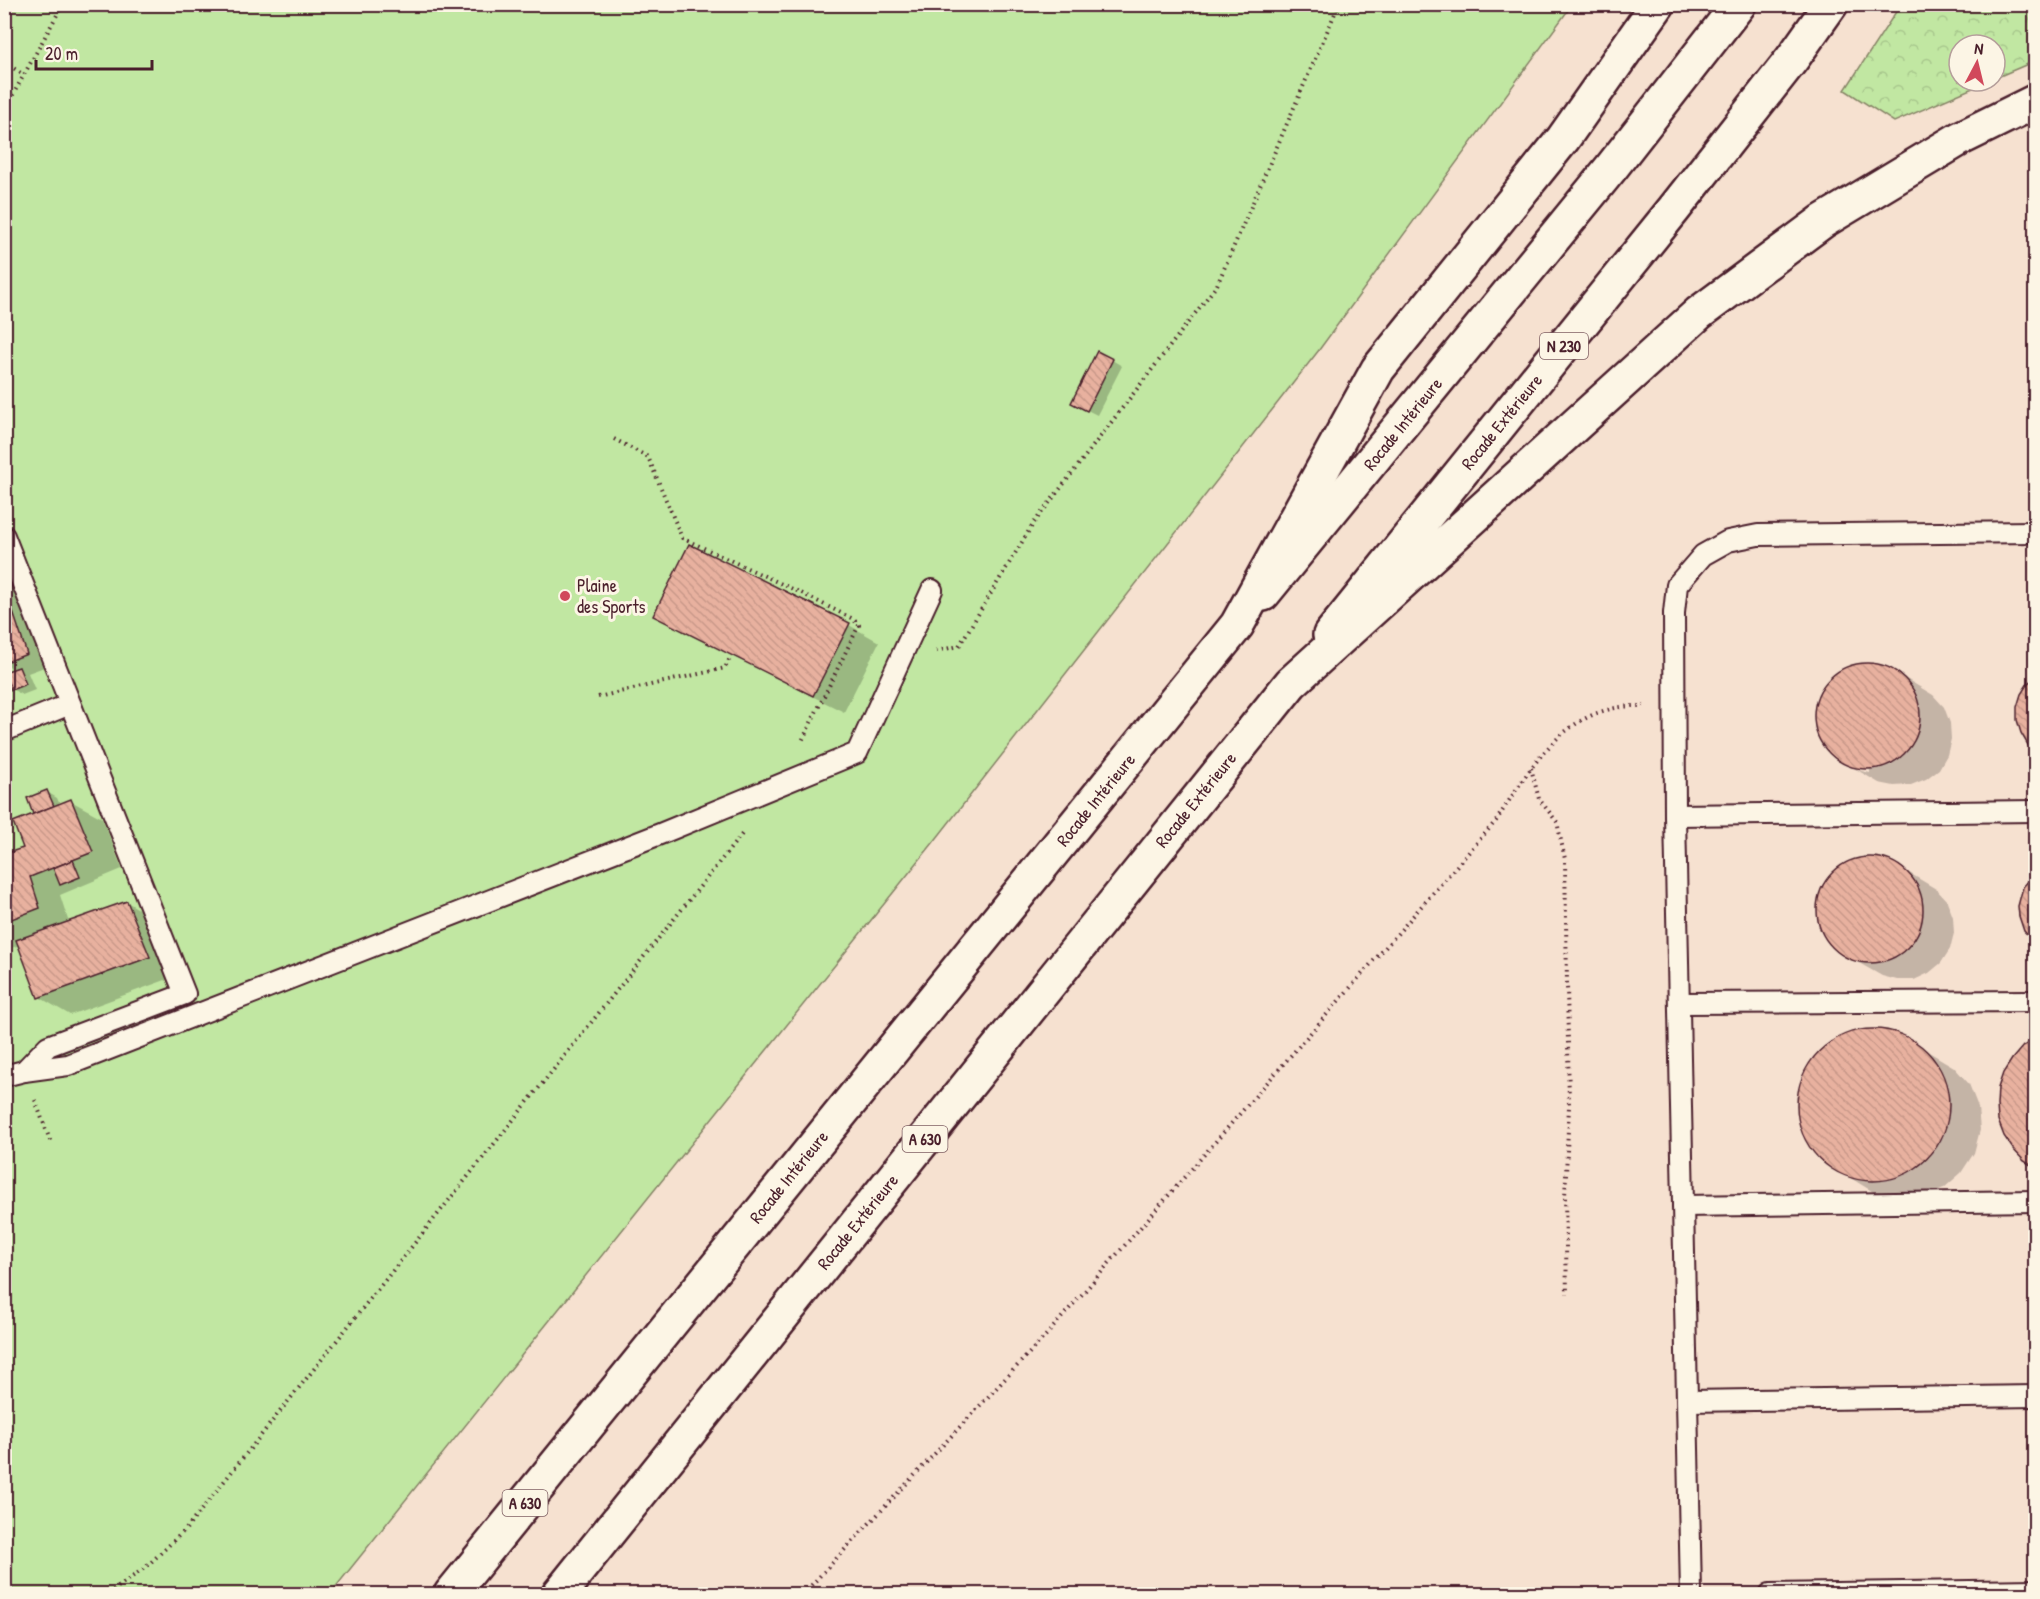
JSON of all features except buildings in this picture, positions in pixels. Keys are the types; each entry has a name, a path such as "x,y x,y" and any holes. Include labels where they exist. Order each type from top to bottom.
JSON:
{"highway":[{"path":"1237,625 1378,369 1563,140 1658,4"},
{"name":"Rocade Intérieure","path":"451,1594 1611,168 1738,4"},
{"name":"Rocade Extérieure","path":"559,1594 1674,209 1792,58 1831,4"},
{"path":"1291,683 1699,313 1823,221 1960,138 2036,101"}],"lane":[{"path":"1691,1594 1675,815 1674,614 1677,585 1703,555 1728,541 1758,536 2036,532"},
{"path":"4,536 185,994 48,1046 14,1073"},
{"path":"14,1073 68,1065 857,753 932,590"},
{"path":"4,731 70,704"},
{"path":"1675,815 2036,811"},
{"path":"1679,1003 2036,1001"},
{"path":"1683,1206 2036,1201"},
{"path":"1688,1401 2036,1396"},
{"path":"1770,1594 2036,1590"}],"path":[{"path":"4,111 63,4"},
{"path":"900,659 959,646 1033,524 1217,285 1339,4"},
{"path":"4,62 24,75"},
{"path":"614,439 648,457 682,538 854,619 859,625 782,784"},
{"path":"597,698 726,668 730,658"},
{"path":"803,1594 1057,1323 1496,821 1531,767 1567,729 1596,712 1627,705 1675,706"},
{"path":"1531,767 1539,800 1557,822 1565,859 1569,1106 1565,1197 1567,1294"},
{"path":"108,1594 146,1567 186,1529 745,831"},
{"path":"14,1073 51,1143"}],"green space":[{"path":"1901,4 2035,5 2035,61 2007,73 2007,33 1947,33 1947,93 1961,93 1894,122 1845,90"},
{"name":"Plaine des Sports","path":"5,5 1572,5 1319,350 933,843 330,1594 5,1594"}],"place":[{"name":"Plaine des Sports","path":"565,596"}]}
